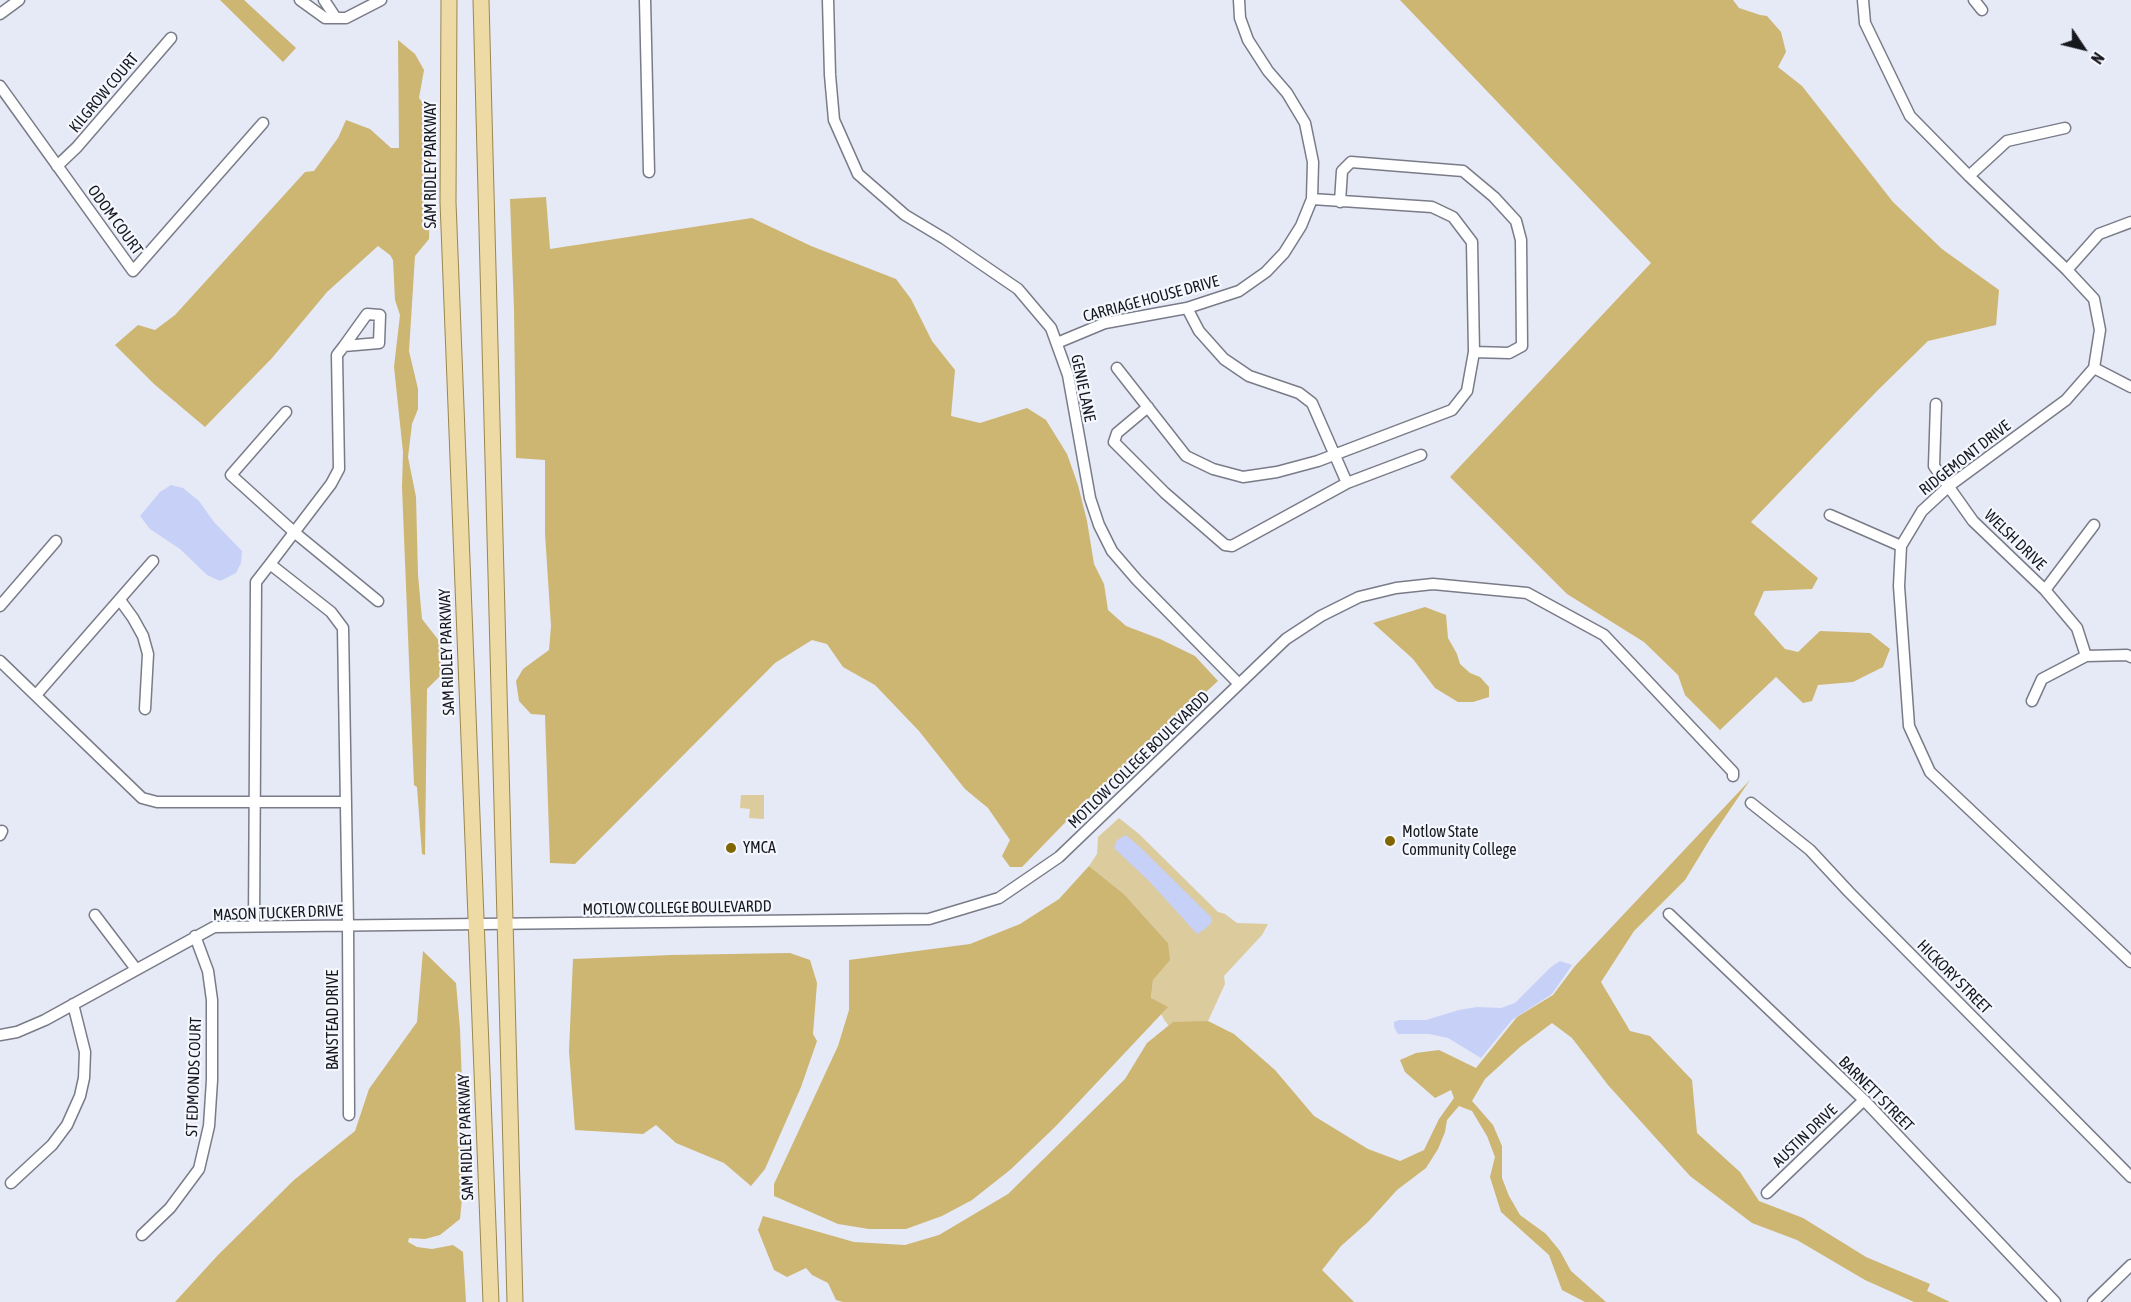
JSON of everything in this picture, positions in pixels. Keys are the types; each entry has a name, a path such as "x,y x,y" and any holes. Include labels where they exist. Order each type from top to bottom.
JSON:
{"main road":[{"name":"SAM RIDLEY PARKWAY","path":"449,0 448,202 491,1302"},
{"path":"481,0 515,1302"}],"street":[{"path":"0,14 19,0"},
{"path":"300,0 325,18 346,18 381,0"},
{"path":"324,0 336,18"},
{"path":"645,0 649,172"},
{"name":"GENIE LANE","path":"828,0 834,120 858,174 905,215 945,239 1018,289 1051,328 1068,375 1080,454 1090,498 1099,525 1112,551 1137,580 1239,684"},
{"name":"CARRIAGE HOUSE DRIVE","path":"1057,343 1105,323 1187,308 1239,291 1266,272 1284,253 1301,226 1312,199 1313,162 1305,123 1287,93 1268,71 1248,40 1240,18 1239,0"},
{"path":"1863,0 1865,23 1910,116 2094,299 2100,330 2094,368 2131,387"},
{"path":"1974,0 1982,10"},
{"name":"KILGROW COURT","path":"57,166 77,147 171,38"},
{"name":"ODOM COURT","path":"0,86 134,271 263,123"},
{"path":"1969,176 2007,141 2065,128"},
{"path":"1340,202 1342,171 1351,162 1463,171 1494,197 1516,221 1521,240 1522,346 1509,354 1474,352"},
{"path":"1116,368 1186,456 1213,469 1242,477 1276,472 1334,454 1452,410 1467,391 1474,352 1472,242 1453,217 1432,207 1312,199"},
{"path":"2067,270 2099,234 2131,222"},
{"path":"1187,308 1199,332 1224,358 1249,376 1299,393 1312,403 1347,483"},
{"path":"254,926 256,582 331,484 339,469 337,355 344,346"},
{"name":"RIDGEMONT DRIVE","path":"2094,368 2066,400 1949,486 1922,511 1901,546 1899,586 1909,726 1930,772 2131,962"},
{"name":"WELSH DRIVE","path":"1936,404 1935,466 1972,521 2045,590 2077,628 2086,656"},
{"path":"1148,407 1116,433 1114,442 1165,493 1225,545 1232,546 1347,483 1420,456"},
{"path":"286,412 231,475 294,532 378,601"},
{"path":"1830,515 1901,546"},
{"path":"2045,590 2094,525"},
{"path":"0,606 56,541"},
{"path":"36,695 153,561"},
{"name":"BANSTEAD DRIVE","path":"270,564 331,612 343,628 348,925 348,1115"},
{"name":"MOTLOW COLLEGE BOULEVARDD","path":"476,925 929,919 999,898 1059,857 1286,639 1321,616 1359,597 1396,588 1433,584 1527,594 1604,635 1733,772 1733,776"},
{"path":"120,600 134,618 143,636 148,654 145,709"},
{"path":"2032,701 2042,679 2086,656 2131,657"},
{"path":"0,661 142,798 157,802 346,802"},
{"name":"HICKORY STREET","path":"1752,803 1810,850 2131,1177"},
{"path":"95,915 136,969"},
{"name":"BARNETT STREET","path":"1669,915 1864,1100 2055,1302"},
{"name":"MASON TUCKER DRIVE","path":"0,1035 17,1032 74,1004 214,927 476,925"},
{"name":"ST EDMONDS COURT","path":"142,1235 170,1208 187,1187 199,1169 206,1148 212,1080 212,1000 208,971 195,936"},
{"path":"11,1183 52,1146 67,1125 80,1096 84,1078 85,1053 74,1004"},
{"name":"AUSTIN DRIVE","path":"1767,1193 1864,1100"},
{"path":"2093,1302 2131,1265"}],"shaded area":[{"path":"220,0 244,0 296,48 283,62"},
{"path":"1400,0 1733,0 1739,8 1767,16 1781,32 1786,52 1778,67 1802,86 1893,202 1942,249 1999,290 1996,325 1928,341 1751,522 1818,578 1812,589 1764,591 1754,614 1785,649 1798,652 1820,631 1870,633 1890,649 1883,667 1853,682 1818,685 1812,701 1803,703 1776,677 1720,730 1685,695 1678,675 1644,642 1567,594 1450,477 1651,263"},
{"path":"398,40 415,54 424,70 419,98 432,115 429,239 415,256 409,351 418,389 418,409 412,424 408,457 416,497 418,575 422,619 440,642 442,674 427,689 425,855 422,854 417,787 414,785 402,487 403,452 394,367 400,315 395,300 393,260 390,255 378,246 327,292 272,358 205,427 154,384 115,345 138,325 155,330 175,315 305,172 314,171 338,138 346,120 370,129 391,148 399,148"},
{"path":"546,197 550,249 752,218 811,246 896,279 911,299 932,341 955,370 951,416 980,423 1027,408 1046,420 1067,454 1078,485 1094,564 1104,584 1108,610 1126,626 1195,656 1218,681 1085,802 1022,867 1010,867 1002,856 1010,840 988,808 965,789 919,731 875,685 843,667 827,644 812,640 775,663 575,864 550,863 545,715 531,714 519,701 516,681 523,669 549,650 551,626 545,533 545,460 516,458 510,199"},
{"path":"1425,607 1446,615 1448,638 1460,664 1470,673 1480,677 1489,687 1489,697 1473,702 1458,702 1435,688 1413,659 1373,623"},
{"path":"1750,780 1685,880 1634,931 1601,982 1630,1031 1650,1036 1692,1080 1697,1133 1740,1172 1759,1201 1803,1218 1866,1257 1930,1284 1927,1291 1950,1302 1914,1302 1865,1280 1797,1240 1752,1223 1690,1176 1608,1085 1572,1038 1552,1023 1520,1047 1485,1079 1472,1101 1493,1125 1502,1146 1502,1178 1520,1215 1546,1234 1560,1251 1571,1271 1606,1302 1585,1302 1562,1290 1549,1255 1501,1212 1490,1177 1495,1157 1487,1136 1472,1111 1459,1106 1447,1120 1438,1149 1426,1168 1397,1190 1368,1222 1341,1246 1322,1270 1354,1302 843,1302 836,1300 828,1283 812,1275 806,1268 787,1277 774,1270 758,1230 763,1216 854,1242 905,1245 939,1235 1008,1194 1125,1079 1147,1043 1173,1022 1208,1021 1234,1034 1275,1070 1314,1116 1368,1149 1400,1161 1424,1150 1439,1119 1454,1098 1451,1090 1435,1098 1405,1072 1400,1060 1416,1053 1439,1050 1476,1068 1517,1017 1553,995 1575,966"},
{"path":"741,795 764,795 764,819 749,818 750,809 740,808"},
{"path":"1119,818 1139,834 1218,912 1237,923 1268,924 1262,935 1224,976 1225,984 1208,1021 1169,1026 1165,1021 1161,1014 1167,1007 1151,999 1153,980 1168,943 1124,894 1089,866 1097,854 1098,837"},
{"path":"1089,866 1124,894 1168,943 1170,960 1153,980 1151,998 1168,1007 1055,1127 1010,1170 972,1200 942,1216 906,1229 869,1229 838,1224 774,1196 774,1184 838,1046 849,1010 849,960 970,944 1020,924 1059,899"},
{"path":"423,951 456,983 465,1167 460,1219 440,1235 425,1239 409,1238 408,1242 417,1247 432,1249 453,1245 463,1252 466,1302 175,1302 218,1255 294,1180 355,1131 369,1089 417,1022"},
{"path":"790,953 810,960 817,983 813,1034 817,1041 801,1087 765,1169 751,1186 724,1163 676,1143 656,1125 643,1134 575,1130 569,1051 573,959"}],"water":[{"path":"171,485 183,488 199,501 214,522 242,551 241,563 236,573 220,581 207,575 180,549 150,529 140,516 160,492"},
{"path":"1126,835 1211,917 1212,922 1205,929 1197,934 1149,881 1114,848 1117,840"},
{"path":"1560,961 1572,965 1552,994 1512,1020 1481,1058 1448,1038 1429,1034 1398,1034 1394,1027 1394,1022 1399,1020 1426,1020 1459,1010 1477,1007 1501,1008 1515,1003"}],"place":[{"name":"Motlow State Community College","path":"1390,841"},
{"name":"YMCA","path":"731,848"}]}
